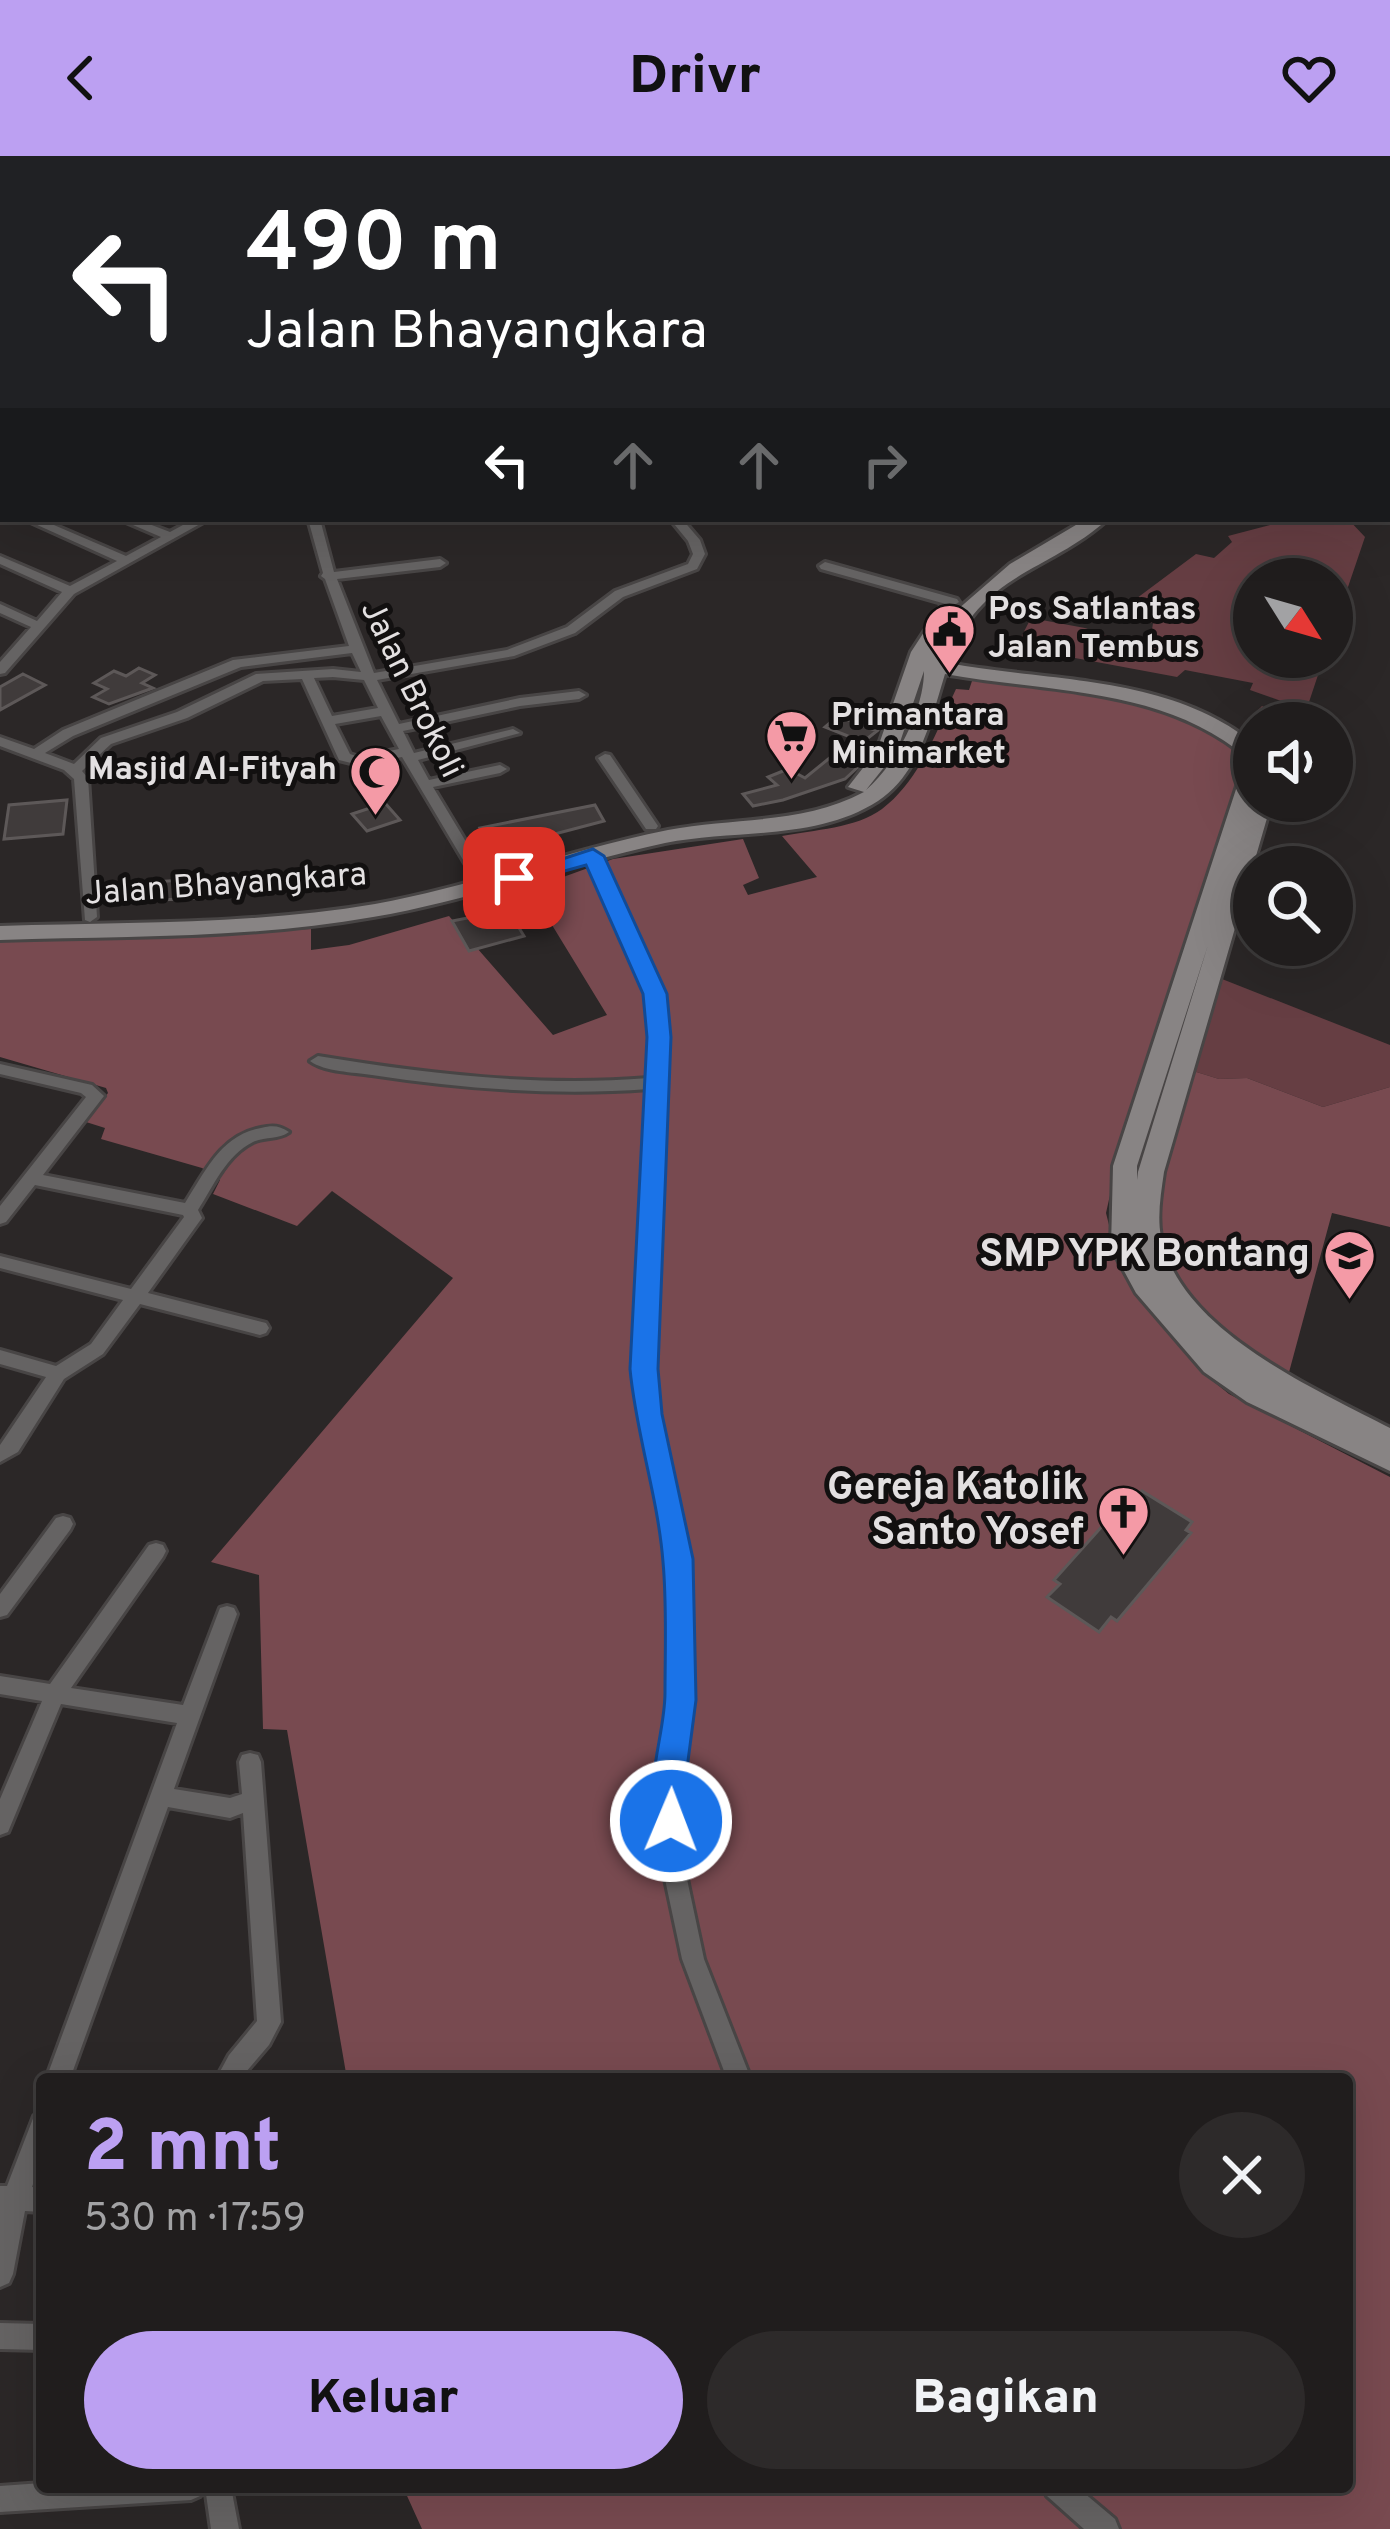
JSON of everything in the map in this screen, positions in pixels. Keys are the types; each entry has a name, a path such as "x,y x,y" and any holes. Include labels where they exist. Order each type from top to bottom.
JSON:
{"main road":[{"path":"931,660 953,602 972,584 1072,522"},
{"path":"931,660 980,596 1094,522"},
{"path":"931,660 1181,698 1233,717"},
{"path":"931,660 1173,706 1214,721 1246,748 1251,774 1185,1018 1151,1172 1146,1210 1149,1242 1162,1274 1188,1310 1229,1347 1390,1441"},
{"name":"Jalan Bhayangkara","path":"0,933 90,917 314,905 479,875 651,826 812,807 846,796 862,784 887,751 931,660"},
{"name":"Jalan Bhayangkara","path":"0,920 43,925 302,920 432,899 690,832 825,816 871,797 908,752 931,660"},
{"path":"1255,822 1185,1018 1125,1166 1124,1246 1145,1286 1214,1365 1257,1394 1390,1460"}],"street":[{"path":"37,522 126,560"},
{"path":"133,522 172,537"},
{"path":"3,662 70,591 198,522"},
{"name":"Jalan Brokoli","path":"315,522 327,576 386,711 479,875"},
{"path":"41,757 68,733 238,663 363,661 526,648 581,625 619,594 685,572 699,554 679,522"},
{"path":"0,560 70,591"},
{"path":"327,576 440,563"},
{"path":"825,566 953,602"},
{"path":"0,608 38,626"},
{"path":"72,769 106,741 182,715 254,680 363,661"},
{"path":"306,674 348,760 407,755 514,733"},
{"path":"395,729 579,695"},
{"path":"327,722 386,711"},
{"path":"0,741 72,769 81,778 90,917"},
{"path":"605,758 651,826"},
{"path":"424,785 500,769"},
{"path":"593,856 655,994 659,1037 644,1369 648,1414 678,1559 681,1700 670,1776 673,1865 693,1959 737,2073"},
{"path":"318,1061 440,1082 620,1087 654,1083"},
{"path":"0,1218 9,1195 34,1179 96,1096 86,1089 2,1073"},
{"path":"189,1210 235,1143 256,1133 281,1132"},
{"path":"0,1455 11,1447 58,1374 97,1349 194,1214 34,1179"},
{"path":"0,1262 260,1328"},
{"path":"0,1358 58,1374"},
{"path":"0,1610 63,1524"},
{"path":"0,1825 56,1694 156,1551"},
{"path":"60,2073 227,1614"},
{"path":"0,1684 192,1716"},
{"path":"231,2073 263,2037 269,2021 250,1762"},
{"path":"161,1796 224,1807 254,1799"},
{"path":"0,2274 7,2198 36,2137"},
{"path":"0,2336 36,2337"},
{"path":"0,2499 96,2493"},
{"path":"219,2493 225,2529"},
{"path":"1063,2493 1105,2529"}],"shaded area":[{"path":"1282,522 1351,522 1365,537 1353,572 1353,558 1233,558 1233,678 1317,678 1309,702 1284,702 1250,690 1253,683 1185,670 1177,677 1016,647 1031,618 1085,628 1149,650 1153,623 1121,610 1196,554 1214,558 1232,542 1228,536"},
{"path":"973,678 1120,701 1194,723 1233,746 1233,802 1122,1141 1106,1213 1116,1253 1146,1307 1203,1373 1229,1394 1390,1477 1390,2529 422,2529 406,2493 1353,2493 1353,2073 346,2073 287,1730 263,1729 259,1575 211,1562 453,1278 332,1191 297,1226 213,1194 220,1180 202,1168 101,1139 105,1128 86,1122 108,1093 106,1088 0,1057 0,940 311,929 311,950 349,945 449,916 553,1035 607,1015 530,889 613,859 743,839 759,878 743,885 748,895 817,877 782,836 848,824 882,809 917,769 956,689 969,690"},
{"path":"1222,979 1390,1045 1390,1087 1323,1107 1247,1078 1219,1079 1190,1070"},
{"path":"1190,1070 1219,1079 1247,1078 1323,1107 1390,1087 1390,1227 1332,1213 1288,1376 1194,1300 1178,1282 1158,1244 1158,1179"}],"building":[{"path":"139,668 155,675 142,683 153,688 109,704 93,697 107,689 94,683 114,671 126,676"},
{"path":"23,674 45,685 0,710 0,687"},
{"path":"838,716 877,731 863,742 825,727"},
{"path":"832,756 859,766 845,779 783,800 753,806 743,794 777,785 768,777 788,769 805,778"},
{"path":"67,800 63,834 4,839 9,805"},
{"name":"Masjid Al-Fityah","path":"385,803 400,820 367,831 352,814"},
{"path":"595,805 604,821 509,846 511,850 495,854 480,828"},
{"path":"198,879 197,898 106,903 107,885"},
{"path":"508,910 524,936 469,951 452,921"},
{"name":"Gereja Katolik Santo Yosef","path":"1142,1491 1192,1522 1186,1530 1191,1533 1117,1621 1111,1617 1099,1632 1047,1597 1060,1584 1054,1580 1130,1495 1135,1499"}],"place":[{"name":"Pos Satlantas Jalan Tembus","path":"949,676"},
{"name":"Primantara Minimarket","path":"792,782"},
{"name":"Masjid Al-Fityah","path":"376,817"},
{"name":"SMP YPK Bontang","path":"1349,1302"},
{"name":"Gereja Katolik Santo Yosef","path":"1123,1557"}],"route":[{"path":"514,878 593,856 655,994 659,1037 644,1369 648,1414 678,1559 681,1700 670,1776 671,1821"}]}
